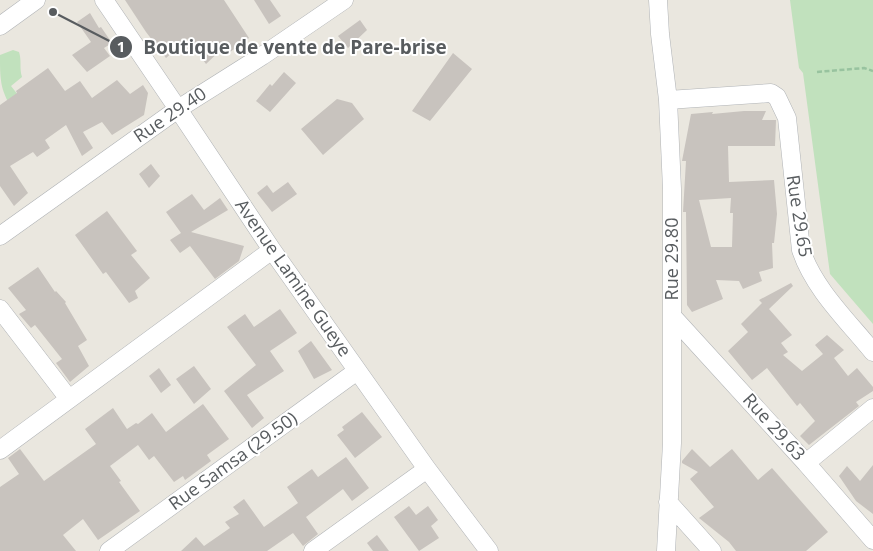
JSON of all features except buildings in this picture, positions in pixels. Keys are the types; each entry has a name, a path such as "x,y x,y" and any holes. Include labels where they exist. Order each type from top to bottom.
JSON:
{"street":[{"path":"0,26 36,0"},
{"name":"Avenue Lamine Gueye","path":"104,0 272,250 427,469 489,551"},
{"name":"Rue 29.40","path":"0,236 178,108 262,56 344,0"},
{"name":"Rue 29.80","path":"658,0 668,100 672,189 672,443 666,551"},
{"name":"Rue 29.65","path":"668,100 771,93 777,97 786,118 801,250 816,282 873,352"},
{"path":"0,450 272,250"},
{"path":"0,309 68,399"},
{"name":"Rue 29.63","path":"672,316 806,463 873,540"},
{"name":"Rue Samsa (29.50)","path":"109,551 357,371"},
{"path":"806,463 873,408"},
{"path":"312,551 427,469"},
{"path":"668,502 712,551"}],"path":[{"path":"818,72 864,68 873,71"}],"green space":[{"path":"790,0 873,0 873,324 830,274 803,73 799,68"},
{"path":"13,50 19,52 22,77 11,86 22,100 12,108 5,95 2,83 0,55"}],"place":[{"name":"Boutique de vente de Pare-brise","path":"53,12"}]}
